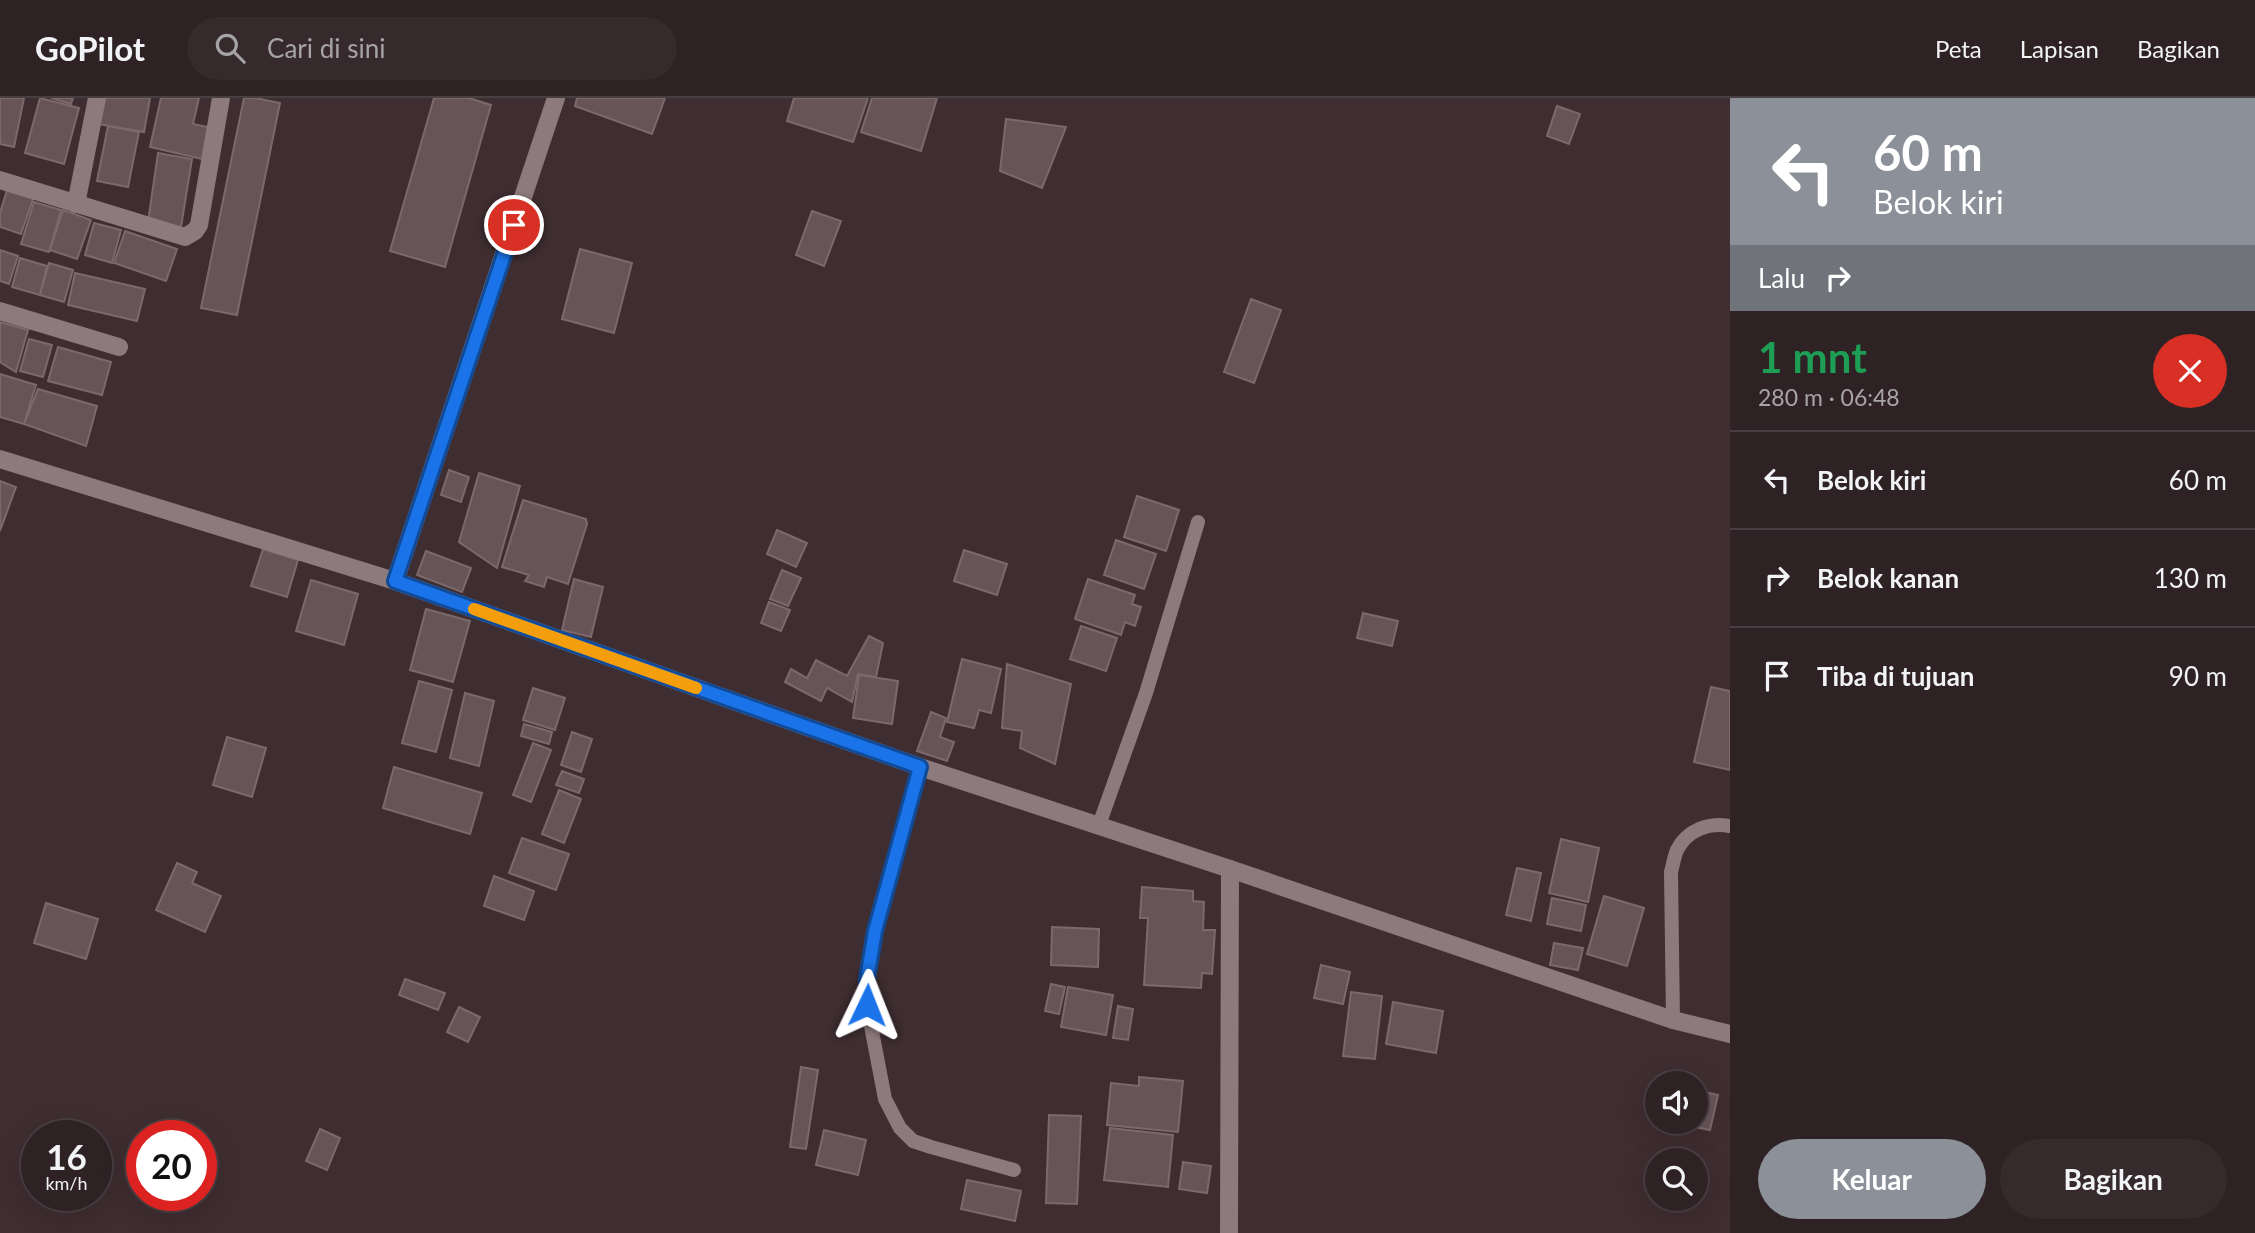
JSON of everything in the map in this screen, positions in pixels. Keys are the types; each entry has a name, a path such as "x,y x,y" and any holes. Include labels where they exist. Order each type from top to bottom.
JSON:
{"street":[{"path":"76,204 97,98"},
{"path":"0,180 178,236 190,235 199,225 221,98"},
{"path":"395,581 556,98"},
{"path":"0,311 118,347"},
{"path":"0,459 395,581 920,767 1673,1020 1730,1034"},
{"path":"1229,1233 1230,869"}],"lane":[{"path":"1099,825 1146,693 1198,522"},
{"path":"920,767 875,931 867,979 867,1005 885,1099 900,1128 914,1140 1014,1170"},
{"path":"1673,1020 1671,872 1678,850 1690,835 1703,827 1718,824 1730,826"}],"building":[{"path":"0,98 24,98 14,147 0,144"},
{"path":"40,98 79,108 64,164 25,153"},
{"path":"51,98 73,98 71,104"},
{"path":"103,98 150,98 144,132 98,124"},
{"path":"161,98 199,98 193,124 208,127 202,159 150,147"},
{"path":"244,98 280,103 237,315 201,308"},
{"path":"434,98 469,98 491,105 445,267 390,251"},
{"path":"577,98 665,98 652,134 575,106"},
{"path":"794,98 868,98 853,142 787,121"},
{"path":"872,98 937,98 921,151 861,132"},
{"path":"1557,106 1580,114 1569,144 1547,136"},
{"path":"1006,119 1066,127 1042,188 1000,171"},
{"path":"108,126 139,132 128,187 97,181"},
{"path":"158,153 192,159 181,227 148,222"},
{"path":"8,187 34,196 21,234 0,227 0,213"},
{"path":"34,202 61,210 49,252 21,244"},
{"path":"63,210 91,220 77,259 50,250"},
{"path":"812,211 841,221 824,266 796,255"},
{"path":"94,223 121,230 112,263 85,255"},
{"path":"125,231 177,249 166,281 114,263"},
{"path":"580,249 632,263 614,333 562,319"},
{"path":"0,250 18,256 9,284 0,281"},
{"path":"20,258 47,266 40,295 12,287"},
{"path":"49,263 73,270 64,302 40,295"},
{"path":"75,273 145,289 137,321 68,305"},
{"path":"1251,299 1281,310 1254,383 1224,372"},
{"path":"0,322 28,330 16,372 0,362"},
{"path":"29,339 52,345 43,377 20,371"},
{"path":"58,347 111,362 102,395 48,381"},
{"path":"0,374 36,385 24,424 0,417"},
{"path":"38,389 97,406 86,446 24,424"},
{"path":"449,470 469,477 461,502 441,495"},
{"path":"479,473 520,486 497,568 459,542"},
{"path":"0,481 16,487 0,531"},
{"path":"1137,496 1179,510 1166,551 1124,537"},
{"path":"523,500 586,519 587,524 568,584 547,577 544,587 525,581 529,575 502,567"},
{"path":"777,530 807,543 796,567 767,554"},
{"path":"1116,540 1156,554 1144,589 1104,575"},
{"path":"263,549 298,560 287,597 251,586"},
{"path":"964,550 1007,564 997,595 954,581"},
{"path":"426,551 471,568 462,592 417,575"},
{"path":"782,570 801,578 788,606 770,599"},
{"path":"574,579 603,587 591,637 562,630"},
{"path":"1088,579 1135,595 1132,604 1141,607 1135,626 1125,622 1121,635 1075,619"},
{"path":"311,580 358,594 344,645 296,631"},
{"path":"769,602 790,610 781,631 761,623"},
{"path":"426,609 470,621 453,682 410,670"},
{"path":"1363,613 1398,621 1392,646 1357,638"},
{"path":"1081,626 1117,638 1106,671 1070,659"},
{"path":"869,636 883,643 876,677 858,674 852,702 827,688 821,701 785,682 791,669 807,678 816,660 847,676"},
{"path":"962,659 1001,669 991,713 979,710 974,728 947,722"},
{"path":"1007,664 1071,684 1055,764 1020,748 1022,731 1002,728"},
{"path":"859,675 898,681 892,724 853,718"},
{"path":"419,681 452,690 436,752 402,743"},
{"path":"1711,687 1730,691 1730,770 1694,762"},
{"path":"533,688 565,698 555,730 523,720"},
{"path":"465,693 494,701 479,766 450,758"},
{"path":"931,712 946,718 940,737 954,742 947,761 917,751"},
{"path":"524,724 552,732 549,744 521,736"},
{"path":"572,732 592,739 581,772 561,765"},
{"path":"227,737 266,748 252,797 213,785"},
{"path":"533,743 551,750 531,802 513,795"},
{"path":"394,767 482,793 470,834 383,808"},
{"path":"562,771 584,779 579,793 556,785"},
{"path":"559,790 581,799 564,843 542,834"},
{"path":"522,838 569,854 556,890 509,873"},
{"path":"1561,839 1599,848 1588,902 1549,893"},
{"path":"177,863 197,872 192,883 221,896 205,932 156,910"},
{"path":"1517,868 1541,873 1531,921 1506,915"},
{"path":"494,876 534,891 524,920 484,906"},
{"path":"1142,887 1193,891 1193,901 1204,902 1203,930 1215,930 1212,974 1202,973 1201,988 1144,985 1148,918 1140,918"},
{"path":"1604,896 1644,908 1627,966 1587,954"},
{"path":"1552,898 1586,905 1581,931 1547,924"},
{"path":"46,903 98,919 86,959 34,943"},
{"path":"1052,927 1099,929 1098,967 1051,965"},
{"path":"1554,943 1583,948 1578,970 1550,965"},
{"path":"1321,965 1350,972 1343,1004 1314,998"},
{"path":"405,979 445,993 438,1010 399,995"},
{"path":"1051,984 1065,987 1059,1014 1045,1011"},
{"path":"1068,987 1113,995 1106,1035 1061,1027"},
{"path":"1351,992 1382,996 1375,1059 1343,1056"},
{"path":"1393,1002 1443,1011 1436,1053 1386,1044"},
{"path":"1118,1006 1133,1009 1128,1040 1113,1038"},
{"path":"459,1007 480,1017 468,1042 447,1032"},
{"path":"801,1067 818,1070 806,1149 790,1147"},
{"path":"1139,1077 1183,1081 1178,1132 1107,1125 1111,1083 1139,1086"},
{"path":"1708,1093 1718,1095 1708,1130"},
{"path":"1049,1115 1081,1116 1077,1204 1046,1203"},
{"path":"1110,1128 1173,1135 1168,1187 1104,1180"},
{"path":"320,1129 340,1138 327,1170 306,1161"},
{"path":"824,1130 866,1140 858,1175 816,1165"},
{"path":"1183,1162 1211,1166 1207,1193 1179,1189"},
{"path":"967,1180 1021,1191 1015,1221 961,1209"}],"slow traffic":[{"path":"474,609 696,688"}],"route":[{"path":"514,225 395,581 920,767 875,931 867,979 867,1005"}]}
